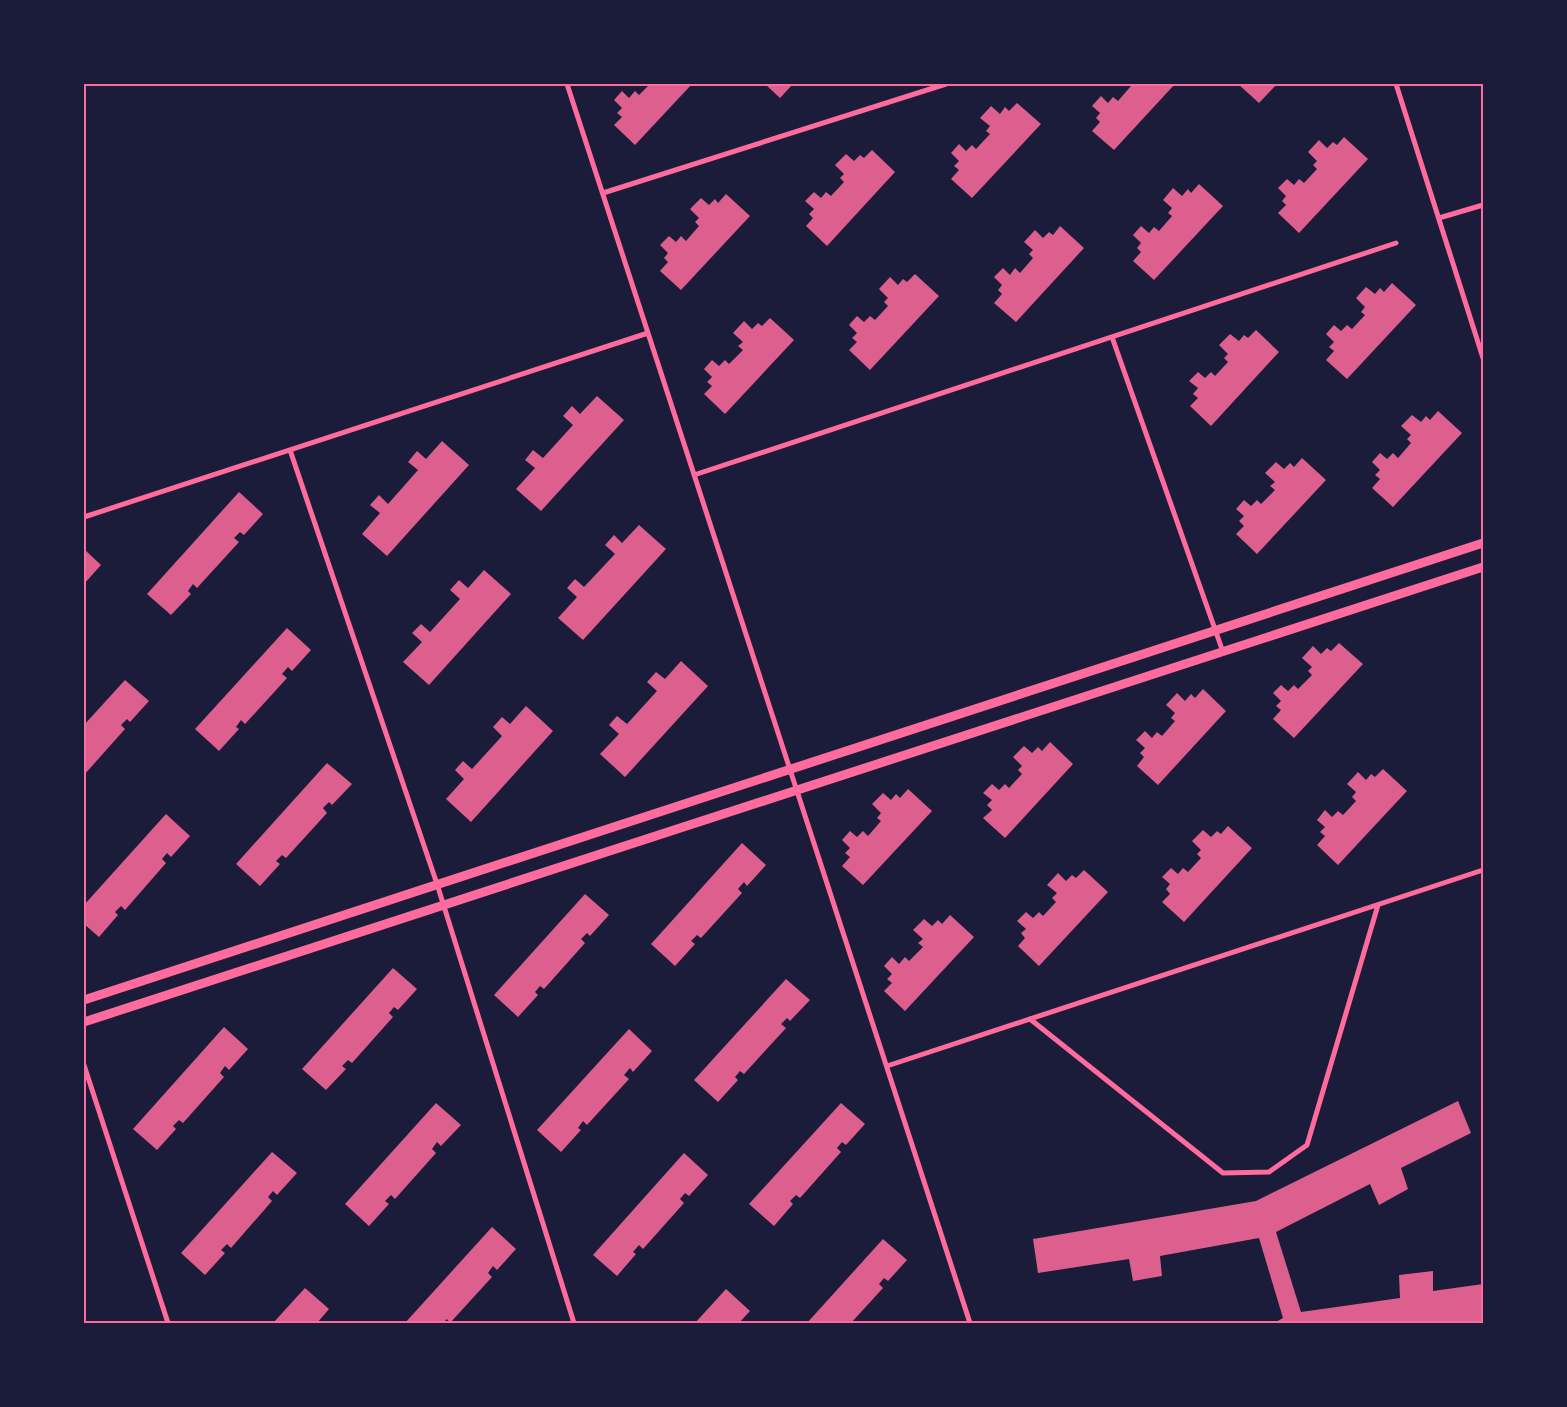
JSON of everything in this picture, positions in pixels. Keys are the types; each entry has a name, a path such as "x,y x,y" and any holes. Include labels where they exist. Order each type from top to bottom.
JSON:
{"street":[{"path":"567,84 970,1323"},
{"path":"602,193 946,84"},
{"path":"1396,84 1483,358"},
{"path":"1438,218 1483,205"},
{"path":"694,475 1396,243"},
{"path":"84,517 648,333"},
{"path":"1112,337 1222,652"},
{"path":"290,450 444,905 574,1323"},
{"path":"84,1000 1483,543"},
{"path":"84,1022 1483,567"},
{"path":"887,1066 1483,870"},
{"path":"1030,1019 1223,1172 1269,1172 1306,1145 1378,905"},
{"path":"84,1065 168,1323"}],"building":[{"path":"650,84 692,84 635,145 614,125 622,117 617,113 622,108 614,100 622,91 629,98 635,91 639,95"},
{"path":"765,84 793,84 780,98"},
{"path":"1128,84 1175,84 1114,150 1092,131 1100,122 1096,118 1100,113 1092,106 1101,96 1108,103 1113,97 1118,101 1131,86"},
{"path":"1238,84 1277,84 1259,103"},
{"path":"1017,103 1041,124 972,198 951,179 959,170 954,166 959,161 951,153 959,144 966,151 972,145 976,149 990,134 986,131 990,126 980,118 991,106 1000,114 1005,107 1009,111"},
{"path":"1344,137 1368,159 1299,233 1278,213 1286,205 1282,201 1286,196 1278,188 1287,179 1294,185 1299,179 1304,183 1317,169 1313,165 1317,161 1308,152 1319,140 1327,148 1333,142 1337,145"},
{"path":"872,150 895,172 827,246 806,226 813,218 809,214 814,209 805,201 814,192 821,198 826,192 831,196 844,182 840,178 844,174 835,165 846,154 854,161 860,155 864,158"},
{"path":"1199,184 1223,206 1154,280 1133,261 1141,252 1137,248 1141,243 1133,235 1141,226 1149,233 1154,227 1159,231 1172,216 1168,213 1172,208 1163,200 1173,188 1182,196 1188,189 1191,193"},
{"path":"726,194 750,216 681,290 660,271 668,262 664,258 668,253 660,245 669,236 676,242 681,236 686,241 699,226 695,222 699,218 690,209 701,198 709,205 715,199 718,203"},
{"path":"1060,226 1084,248 1016,322 994,303 1002,294 998,290 1002,285 994,277 1003,268 1010,275 1015,268 1020,273 1033,258 1029,254 1033,250 1024,242 1035,230 1043,238 1049,232 1053,235"},
{"path":"915,274 939,296 870,370 849,350 857,342 852,338 857,333 849,325 857,316 864,322 870,316 875,320 888,306 884,302 888,298 879,289 890,277 898,285 903,279 907,282"},
{"path":"1392,283 1416,305 1347,379 1326,360 1334,351 1329,347 1334,342 1326,334 1334,325 1341,331 1347,325 1352,329 1365,315 1361,312 1365,307 1356,298 1366,287 1375,294 1380,288 1384,292"},
{"path":"770,318 794,340 725,414 704,394 712,386 707,382 712,377 704,369 712,360 719,366 725,360 729,364 743,350 738,346 743,342 733,333 744,321 752,329 758,323 762,326"},
{"path":"1256,330 1279,352 1211,426 1190,406 1198,398 1193,394 1198,388 1189,381 1198,372 1205,378 1211,372 1215,376 1228,362 1224,358 1228,354 1219,345 1230,334 1239,341 1244,335 1248,338"},
{"path":"597,396 624,420 541,511 516,489 535,468 525,460 533,450 543,458 573,425 563,416 572,406 580,414"},
{"path":"1438,411 1462,433 1393,507 1372,488 1380,479 1375,475 1380,470 1372,462 1380,453 1387,459 1393,453 1398,458 1411,443 1407,439 1411,435 1401,426 1412,415 1421,422 1426,416 1430,420"},
{"path":"442,441 469,465 387,556 362,534 380,513 370,505 379,495 388,504 418,470 408,462 417,451 426,459"},
{"path":"1302,458 1326,480 1257,554 1236,534 1244,526 1239,521 1244,516 1236,509 1244,500 1251,506 1257,500 1261,504 1275,490 1270,486 1275,482 1265,473 1276,462 1284,469 1290,463 1294,467"},
{"path":"239,492 263,514 244,535 240,532 234,538 239,542 197,588 193,584 188,591 191,594 171,615 147,594"},
{"path":"639,525 666,549 583,640 558,618 577,597 567,588 575,579 584,587 615,554 605,545 614,535 622,543"},
{"path":"84,549 101,565 84,584"},
{"path":"484,570 511,594 429,685 403,662 422,642 412,633 421,624 430,632 460,599 450,590 459,580 468,588"},
{"path":"287,628 311,650 292,671 288,667 282,674 287,678 245,724 241,720 236,727 239,729 219,751 195,729"},
{"path":"1339,643 1363,664 1294,738 1273,719 1281,710 1276,706 1281,701 1273,693 1281,685 1288,691 1294,685 1298,689 1312,675 1308,671 1312,667 1302,658 1313,646 1321,654 1327,648 1331,651"},
{"path":"681,661 708,686 625,777 600,754 619,734 609,725 617,716 627,724 657,691 647,682 656,672 665,679"},
{"path":"125,680 149,701 130,722 127,719 121,725 125,729 84,775 84,725"},
{"path":"1203,689 1226,711 1158,785 1137,766 1144,757 1140,753 1145,748 1136,740 1145,731 1152,738 1157,732 1162,736 1175,721 1171,718 1175,713 1166,705 1177,693 1185,701 1191,694 1195,698"},
{"path":"526,706 553,731 471,822 446,799 464,779 455,770 463,761 472,769 502,736 493,727 502,717 510,724"},
{"path":"1050,742 1073,764 1005,838 983,818 992,810 987,805 992,800 983,793 992,784 999,790 1005,784 1009,788 1022,774 1018,770 1022,766 1013,757 1024,746 1032,753 1038,747 1042,751"},
{"path":"327,763 352,784 332,805 329,802 323,808 327,813 286,858 282,855 276,861 280,864 260,886 236,864"},
{"path":"1383,769 1407,791 1338,865 1317,845 1325,836 1320,832 1325,827 1317,820 1325,810 1332,817 1338,811 1343,815 1356,801 1352,797 1356,792 1347,784 1358,772 1366,780 1371,774 1375,777"},
{"path":"908,789 932,811 863,885 842,866 850,857 845,853 850,848 842,840 850,831 857,837 863,831 868,836 881,821 877,818 881,813 872,804 883,793 891,800 896,794 900,798"},
{"path":"166,814 190,836 171,857 167,853 162,859 166,863 125,910 121,906 115,912 118,915 99,937 84,924 84,905"},
{"path":"1228,826 1252,848 1184,922 1162,902 1170,894 1166,889 1170,884 1162,877 1171,868 1178,874 1183,868 1188,872 1201,858 1197,854 1201,850 1192,841 1203,830 1211,837 1217,831 1221,834"},
{"path":"742,843 766,865 747,886 744,882 738,889 742,893 701,938 697,935 691,941 695,944 675,966 651,944"},
{"path":"1084,870 1108,892 1039,966 1018,946 1025,938 1021,933 1026,929 1017,921 1026,912 1033,918 1039,912 1043,916 1056,902 1052,898 1057,893 1047,885 1058,873 1066,881 1072,875 1076,878"},
{"path":"585,894 609,915 590,936 587,933 581,939 585,943 544,989 540,986 535,992 538,995 518,1017 494,995"},
{"path":"950,915 974,937 905,1011 884,991 892,983 887,979 892,974 884,966 892,957 899,964 905,957 909,961 923,947 918,943 923,939 913,930 924,919 932,926 938,920 942,924"},
{"path":"393,968 417,989 398,1010 394,1007 389,1013 393,1017 352,1063 348,1060 342,1066 346,1069 326,1090 302,1069"},
{"path":"786,979 810,1000 790,1021 787,1018 781,1024 786,1028 744,1074 740,1071 735,1077 738,1080 718,1102 694,1080"},
{"path":"224,1027 248,1049 229,1070 225,1066 220,1073 224,1077 183,1123 179,1120 173,1126 176,1129 157,1150 133,1129"},
{"path":"629,1029 652,1051 633,1072 630,1068 624,1075 629,1079 587,1125 583,1121 578,1128 581,1130 561,1152 537,1130"},
{"path":"1458,1101 1471,1133 1401,1168 1408,1189 1379,1205 1370,1184 1276,1232 1301,1312 1400,1298 1399,1275 1433,1271 1433,1291 1483,1284 1483,1321 1470,1323 1274,1323 1283,1318 1259,1238 1160,1256 1162,1276 1133,1281 1129,1259 1038,1273 1033,1239 1256,1201"},
{"path":"436,1103 461,1125 441,1146 437,1142 432,1149 436,1153 395,1199 391,1195 385,1201 389,1204 369,1226 345,1204"},
{"path":"841,1103 865,1124 846,1145 842,1142 837,1148 841,1152 800,1198 796,1195 790,1201 793,1204 774,1226 749,1204"},
{"path":"272,1152 297,1173 277,1195 273,1191 268,1197 272,1201 231,1248 227,1244 221,1250 225,1253 205,1275 181,1253"},
{"path":"684,1153 708,1175 689,1196 685,1193 680,1199 684,1203 643,1249 639,1245 633,1252 636,1254 617,1276 593,1255"},
{"path":"492,1227 516,1249 497,1270 493,1266 488,1273 492,1277 450,1323 447,1319 443,1323 405,1323"},
{"path":"883,1239 907,1260 888,1281 884,1278 879,1284 883,1288 851,1323 807,1323"},
{"path":"305,1288 329,1309 317,1323 273,1323"},
{"path":"726,1289 750,1311 739,1323 695,1323"}]}
